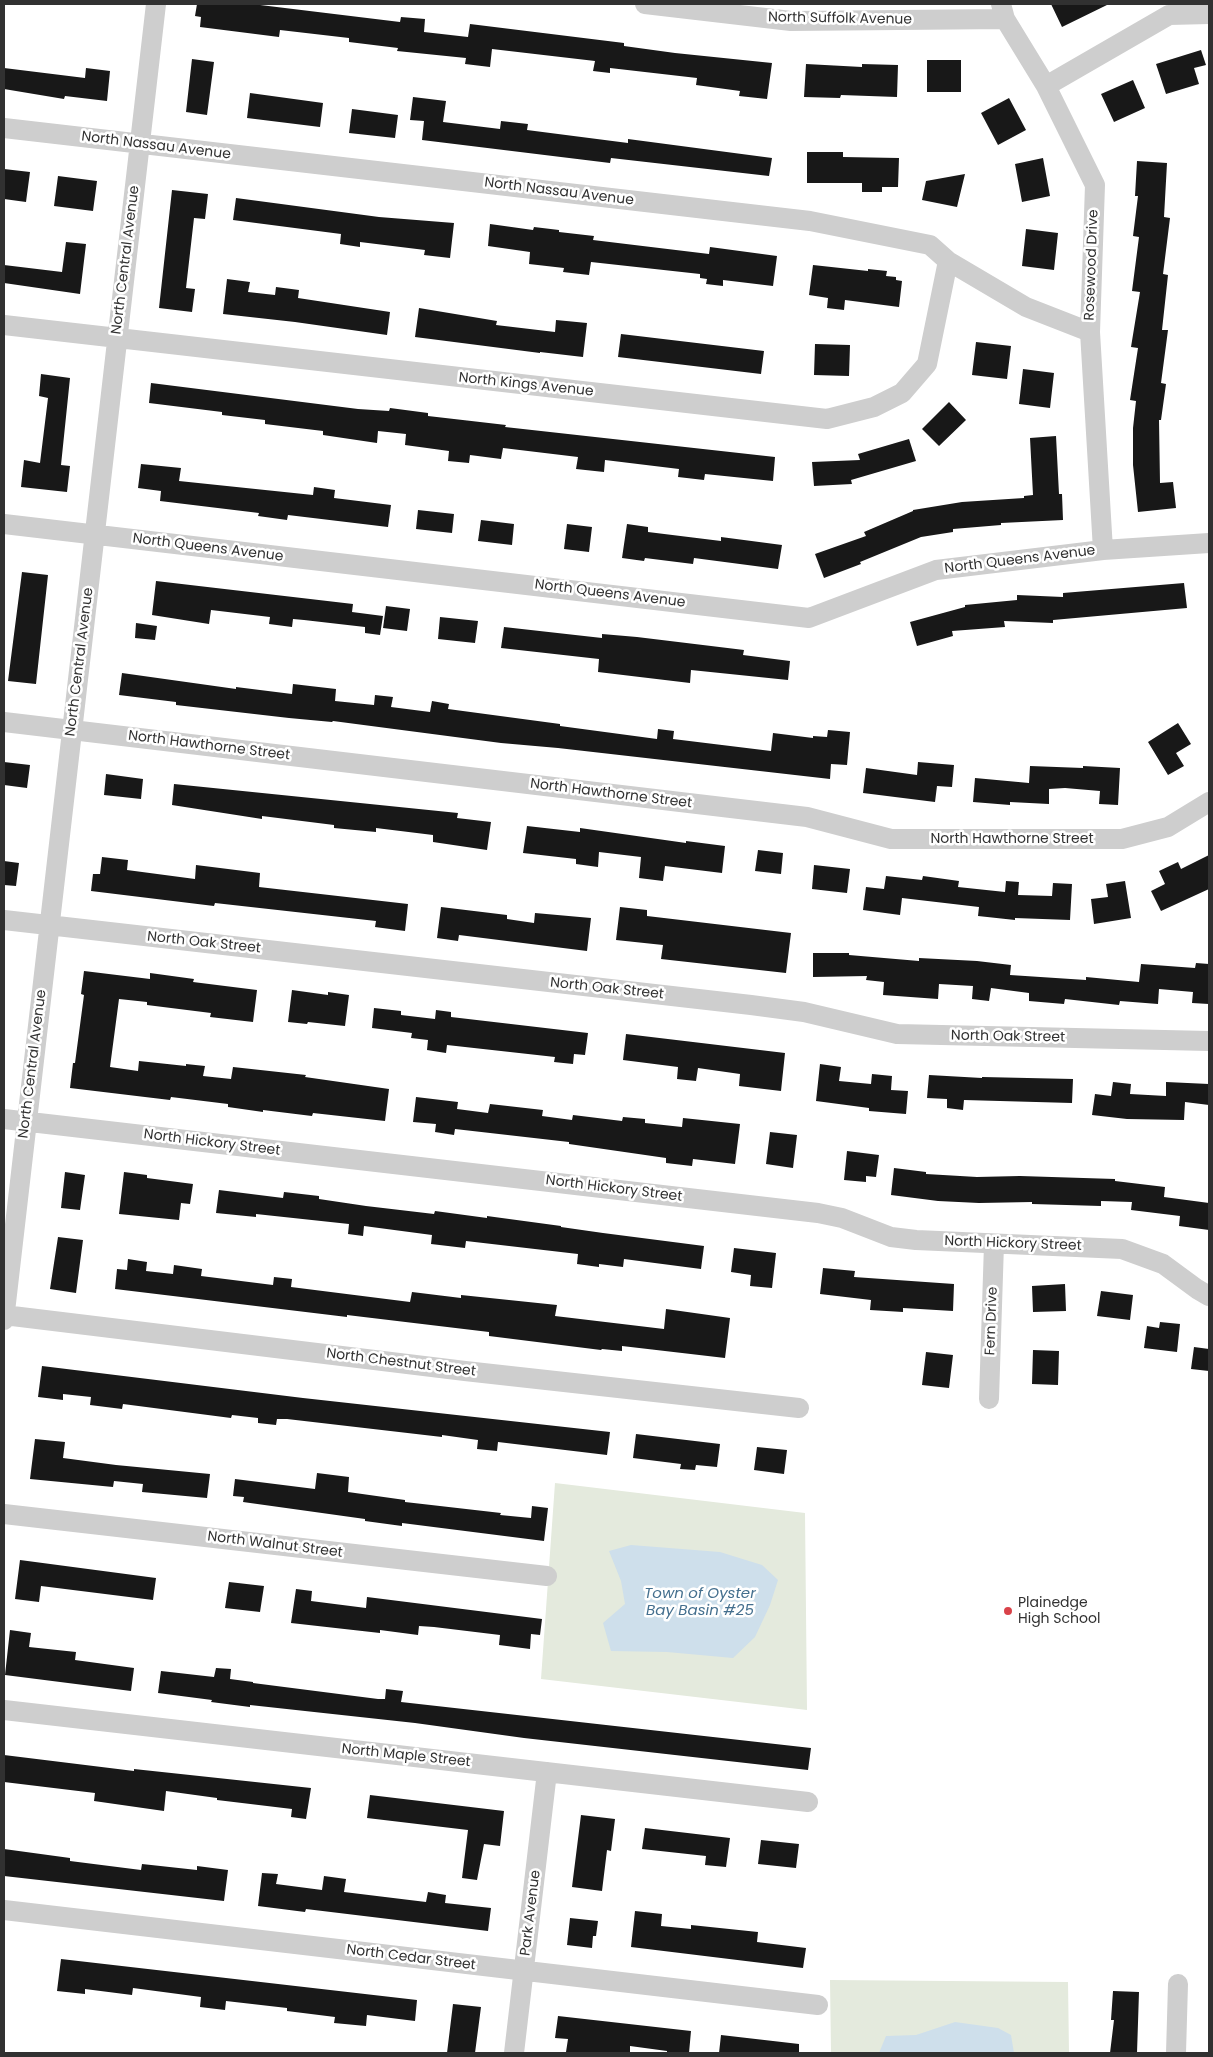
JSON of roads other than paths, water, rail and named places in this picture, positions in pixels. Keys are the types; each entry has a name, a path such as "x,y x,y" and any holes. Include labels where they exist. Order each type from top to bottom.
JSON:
{"street":[{"name":"North Central Avenue","path":"4,1320 156,4"},
{"name":"North Suffolk Avenue","path":"645,4 791,21 1003,12"},
{"name":"Rosewood Drive","path":"1003,12 1046,86 1095,185 1090,332 1103,550"},
{"path":"1046,86 1170,15 1209,14"},
{"name":"North Nassau Avenue","path":"4,128 810,221 930,245 948,260 1026,307 1090,332"},
{"name":"North Kings Avenue","path":"4,325 827,419 874,407 902,393 927,364 948,260"},
{"name":"North Queens Avenue","path":"4,524 809,618 936,570 1103,550 1209,543"},
{"name":"North Hawthorne Street","path":"4,722 807,817 891,839 1122,839 1168,828 1209,802"},
{"name":"North Oak Street","path":"4,920 752,1005 804,1012 897,1034 1209,1041"},
{"name":"North Hickory Street","path":"4,1119 818,1213 842,1218 891,1236 916,1240 1122,1249 1163,1264 1196,1289 1209,1296"},
{"name":"Fern Drive","path":"989,1399 994,1244"},
{"name":"North Chestnut Street","path":"4,1315 456,1370 799,1408"},
{"name":"North Walnut Street","path":"4,1514 547,1576"},
{"name":"North Maple Street","path":"4,1710 808,1802"},
{"name":"Park Avenue","path":"514,2053 547,1772"},
{"name":"North Cedar Street","path":"4,1910 818,2005"},
{"path":"1176,2053 1178,1984"}],"water":[{"name":"Town of Oyster Bay Basin #25","path":"631,1545 720,1552 762,1565 778,1580 770,1605 755,1637 733,1658 667,1652 611,1651 603,1623 625,1604 621,1581 609,1551"},
{"path":"955,2022 998,2028 1011,2035 1014,2053 879,2053 886,2036 916,2035"}],"place":[{"name":"Plainedge High School","path":"1008,1611"}]}
